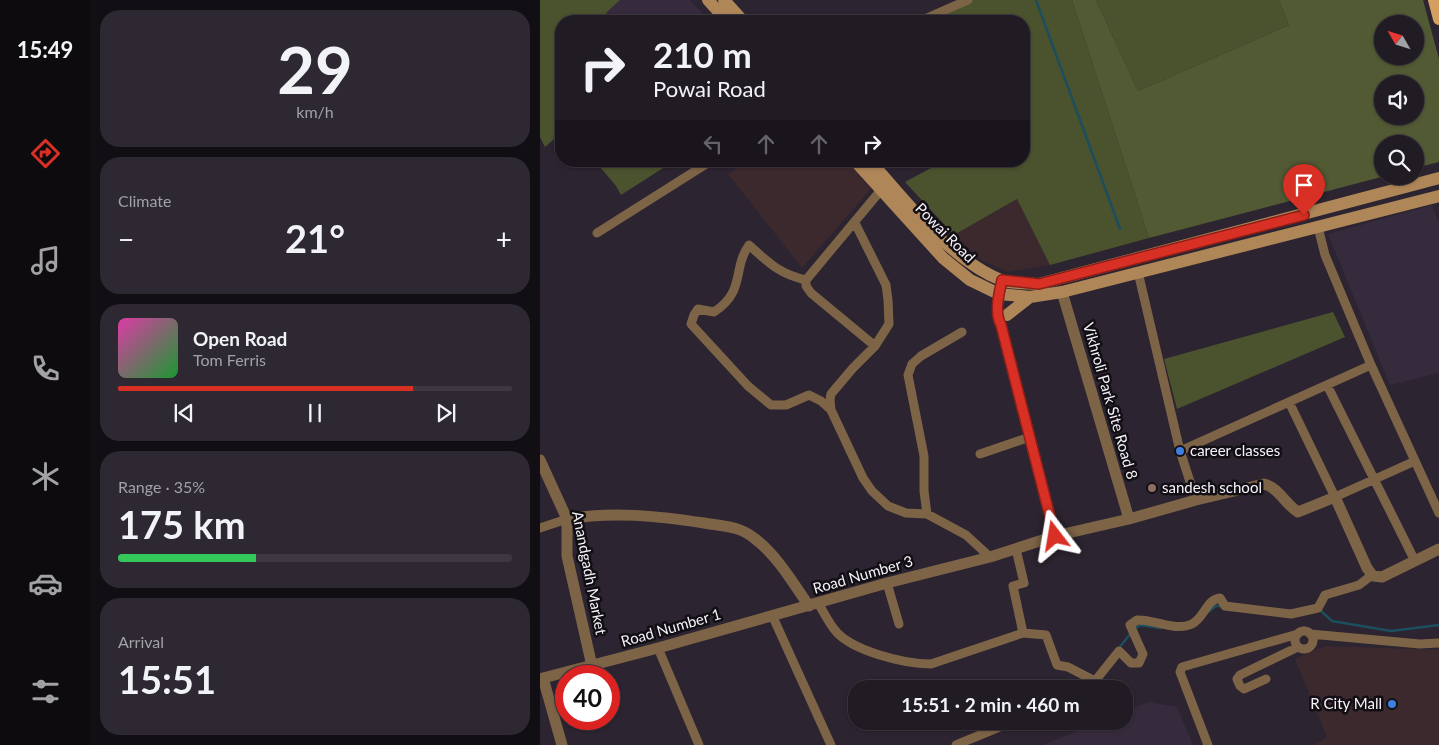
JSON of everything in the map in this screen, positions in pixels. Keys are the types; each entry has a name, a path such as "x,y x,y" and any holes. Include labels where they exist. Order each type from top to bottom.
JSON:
{"main road":[{"path":"708,0 722,15"},
{"path":"724,0 738,15"},
{"path":"1434,0 1439,19"},
{"name":"Powai Road","path":"860,167 943,258 970,280 1005,295 1030,297 1062,292 1439,196"},
{"name":"Powai Road","path":"876,167 951,248 976,268 1008,281 1039,284 1439,178"},
{"path":"1004,320 1020,303 1030,297"}],"street":[{"path":"934,15 968,0"},
{"path":"597,233 702,167"},
{"path":"875,346 811,293 806,286 806,280 881,190"},
{"path":"855,223 886,285 889,324 875,346 831,394 831,410 863,478 872,491 888,506 906,513 927,514 966,535 990,557"},
{"path":"1318,227 1325,255 1371,365 1439,512"},
{"path":"806,280 789,276 770,264 749,244 744,252 738,282 726,304 714,312 698,309 694,314 692,324 748,386 771,405 786,405 809,395 821,401 831,410"},
{"path":"1138,272 1180,451 1196,500"},
{"path":"1008,281 1005,295 1004,320 1030,438 1055,536"},
{"name":"Vikhroli Park Site Road 8","path":"1062,292 1129,519"},
{"path":"927,514 924,491 924,456 908,375 912,364 921,356 962,332"},
{"path":"1180,451 1371,365"},
{"path":"1327,385 1415,561"},
{"path":"1290,402 1367,568 1373,576 1382,577 1439,549"},
{"path":"980,454 1030,438"},
{"path":"1335,497 1415,461"},
{"name":"Anandgadh Market","path":"541,465 566,519 567,556 592,665"},
{"name":"Road Number 3","path":"566,519 594,514 622,514 736,527 754,538 778,561 814,604 990,557 1055,536 1264,484 1272,486 1298,512 1335,497"},
{"path":"540,528 566,519"},
{"path":"1016,549 1024,583 1013,586 1023,633"},
{"path":"814,604 835,630 846,640 866,651 919,664 931,664 1023,633 1046,635 1057,665 1068,667 1095,680 1119,651 1131,663 1139,663 1143,654 1130,625 1137,620 1180,626 1191,624 1203,616 1208,605 1216,598 1220,598 1226,606 1291,614 1318,608 1325,595 1360,585 1372,575"},
{"path":"887,583 899,624"},
{"name":"Road Number 1","path":"596,665 814,604"},
{"path":"772,615 831,745"},
{"path":"1208,745 1180,672 1182,667 1304,631 1310,634 1420,644 1439,643"},
{"path":"1298,634 1295,641 1298,647 1305,650 1311,646 1314,640 1310,634"},
{"path":"1266,679 1244,689 1240,686 1238,678 1240,675 1298,647"},
{"path":"658,648 699,745"},
{"name":"Road Number 1","path":"541,679 555,675"},
{"path":"541,679 562,745"},
{"path":"956,745 992,730"}],"shaded area":[{"path":"620,0 690,0 704,15 608,15 606,13"},
{"path":"739,167 852,167 871,189 802,268 728,174"},
{"path":"1017,199 1050,265 1008,272 983,261 954,235"},
{"path":"1432,205 1439,223 1439,373 1390,385 1328,234"},
{"name":"R City Mall","path":"1325,646 1439,650 1439,745 1314,745 1327,737 1295,659"},
{"path":"1149,702 1177,707 1193,745 1043,745 1079,730 1133,730 1133,708"}],"green space":[{"path":"540,0 620,0 606,13 608,15 555,15 555,138 545,147 540,137"},
{"path":"969,0 1072,0 1149,238 1050,265 1017,199 954,235 905,182 933,167 1030,167 1030,15 935,15"},
{"path":"1072,0 1096,0 1138,91 1289,25 1279,0 1423,0 1439,59 1439,162 1424,166 1424,135 1374,135 1374,179 1149,238"},
{"path":"1096,0 1279,0 1289,25 1138,91"},
{"path":"600,167 665,167 621,195"},
{"path":"1333,312 1345,337 1177,409 1164,359"}],"waterway":[{"path":"1036,0 1120,229"},
{"path":"1208,612 1216,606 1221,606"},
{"path":"1320,610 1332,621 1391,631 1439,625"},
{"path":"1135,629 1140,625 1161,628"},
{"path":"1119,648 1131,633"}],"place":[{"name":"career classes","path":"1180,451"},
{"name":"sandesh school","path":"1152,488"},
{"name":"R City Mall","path":"1392,704"}],"route":[{"path":"1055,536 1001,325 997,318 1002,280 1039,284 1304,215"}]}
